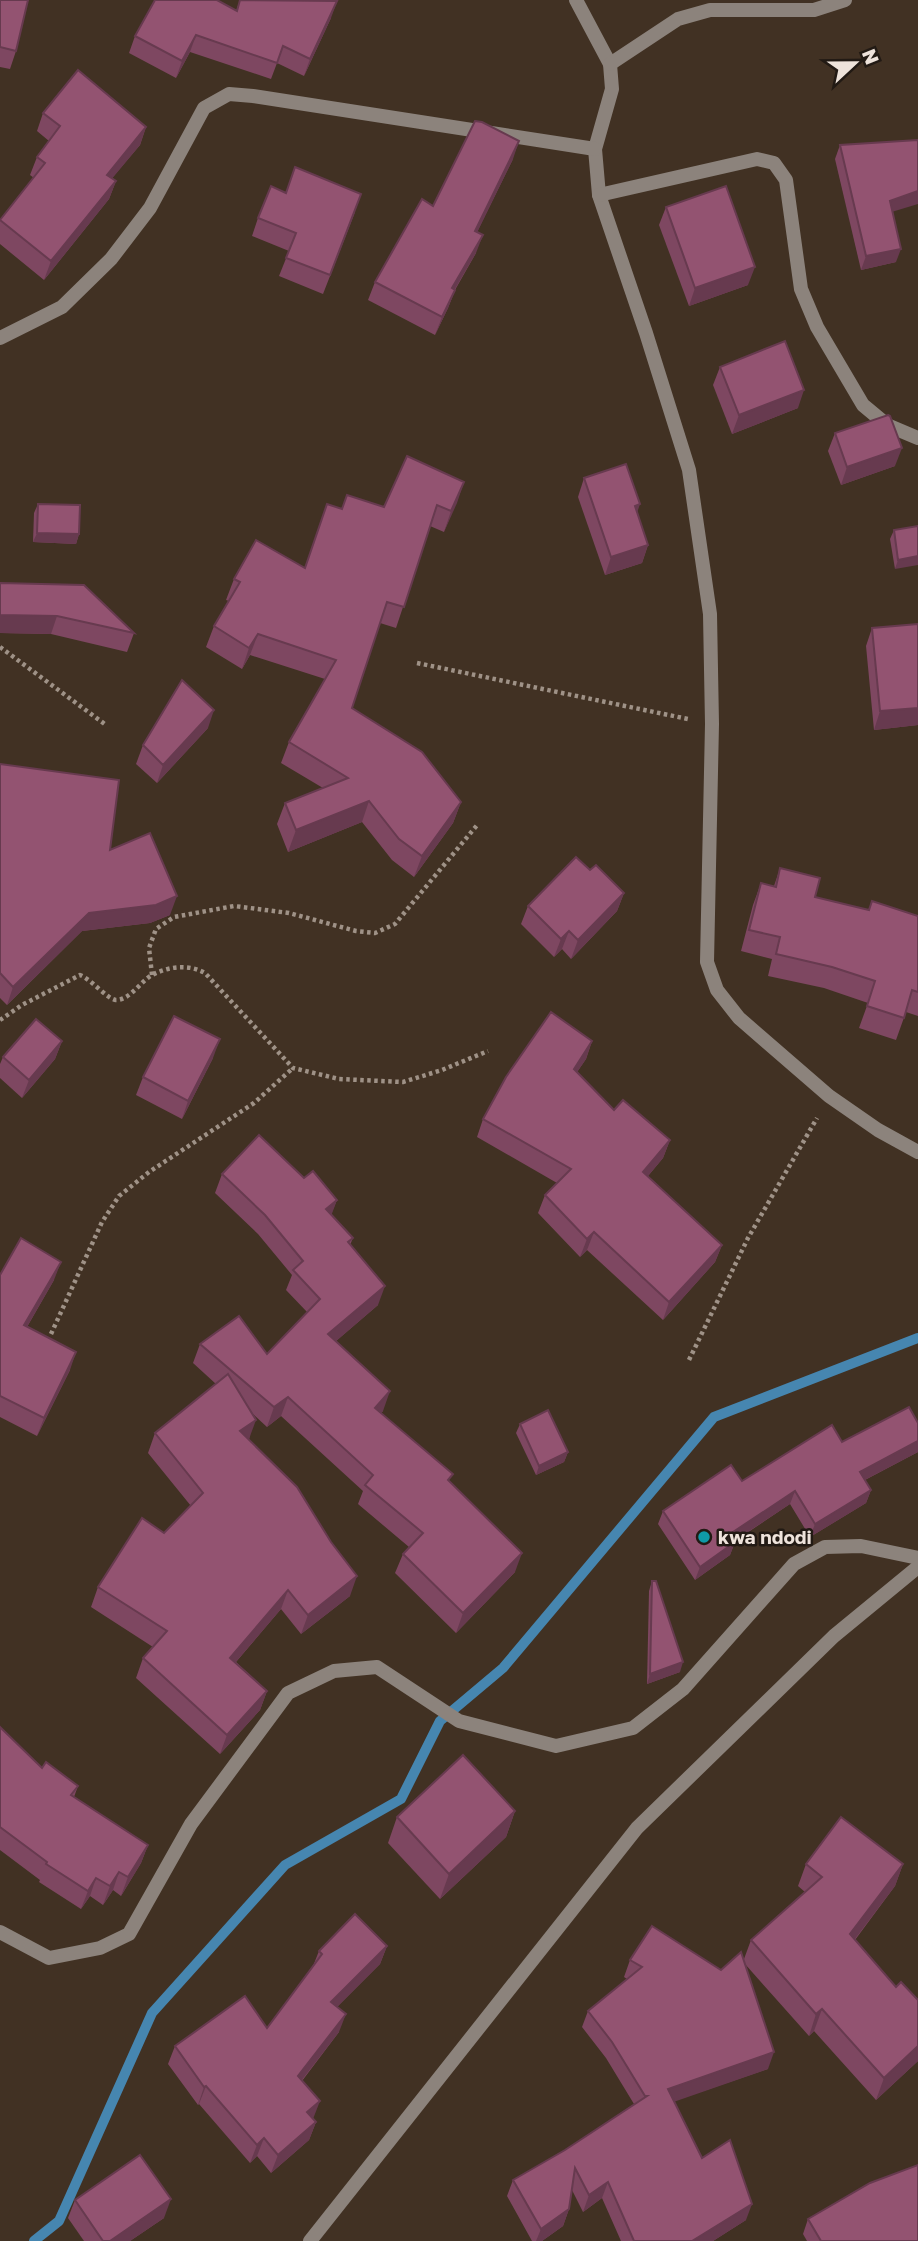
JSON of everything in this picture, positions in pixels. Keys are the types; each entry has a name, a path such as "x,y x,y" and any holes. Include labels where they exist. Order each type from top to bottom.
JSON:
{"street":[{"path":"576,0 610,64 612,89 595,149 599,195 689,470 709,614 712,724 707,962 717,990 739,1018 829,1096 878,1130 918,1152"},
{"path":"610,64 678,19 710,10 814,10 845,0"},
{"path":"0,338 62,307 111,259 150,208 204,107 229,94 595,149"},
{"path":"599,195 757,159 774,163 786,180 801,289 817,327 863,405 887,425 918,438"},
{"path":"0,1932 49,1958 100,1948 129,1934 191,1824 288,1693 334,1671 377,1667 459,1721 556,1746 633,1728 683,1689 794,1564 825,1547 861,1546 918,1558"},
{"path":"310,2241 637,1828 834,1636 918,1567"}],"path":[{"path":"0,647 106,725"},
{"path":"417,663 712,724"},
{"path":"152,975 149,947 156,929 174,917 234,906 289,913 356,931 375,933 388,928 395,924 478,824"},
{"path":"0,1020 22,1005 80,975 89,978 112,999 119,1000 152,975 179,967 194,967 205,973 293,1068 338,1079 403,1082 488,1051"},
{"path":"51,1334 102,1222 119,1196 149,1172 254,1104 293,1068"},
{"path":"689,1360 748,1238 829,1096"}],"building":[{"path":"0,0 28,0 16,51 0,47"},
{"path":"155,0 217,0 237,11 240,0 337,1 310,59 283,46 277,63 196,35 182,61 135,36"},
{"path":"78,70 146,127 107,175 116,181 51,261 0,220 45,163 37,157 60,126 43,113"},
{"path":"475,121 519,141 475,231 483,235 452,288 455,290 442,317 375,282 422,199 433,206"},
{"path":"918,140 918,191 890,201 901,249 866,256 840,145"},
{"path":"295,167 361,194 330,275 286,258 296,233 258,218 271,186 286,193"},
{"path":"726,186 755,267 695,288 666,207"},
{"path":"785,341 804,390 739,415 720,367"},
{"path":"888,415 902,448 847,467 835,433"},
{"path":"407,456 464,482 451,511 437,505 404,607 387,602 352,708 422,752 461,802 422,856 399,839 369,801 296,830 285,803 348,778 289,742 336,660 258,634 249,648 214,626 240,582 234,579 256,540 305,568 327,504 342,509 347,495 384,507"},
{"path":"626,464 640,504 635,506 648,545 611,557 584,478"},
{"path":"38,504 80,505 79,534 37,533"},
{"path":"918,526 918,556 898,560 894,530"},
{"path":"0,583 84,585 134,633 57,616 0,615"},
{"path":"918,624 918,708 880,711 872,628"},
{"path":"182,680 214,710 163,765 143,745"},
{"path":"0,764 119,780 110,850 150,833 177,896 156,905 89,913 13,987 0,973"},
{"path":"576,857 590,870 596,865 624,893 578,940 569,931 561,939 528,906"},
{"path":"780,868 820,878 815,897 869,910 872,901 918,916 918,992 912,990 904,1018 867,1006 875,981 832,967 776,954 780,937 749,930 761,883 776,887"},
{"path":"551,1012 592,1041 574,1069 614,1110 623,1100 670,1140 643,1172 722,1245 669,1302 594,1232 587,1239 545,1195 571,1169 483,1119 506,1077"},
{"path":"174,1016 220,1039 188,1101 143,1077"},
{"path":"36,1019 62,1041 29,1080 3,1057"},
{"path":"259,1135 304,1178 313,1171 337,1200 326,1209 353,1238 348,1242 385,1286 328,1334 390,1391 375,1408 453,1474 448,1480 522,1553 463,1613 403,1554 423,1533 365,1485 373,1475 288,1397 274,1407 200,1344 239,1316 267,1354 320,1299 293,1270 303,1261 265,1215 222,1174"},
{"path":"21,1238 61,1262 24,1325 76,1352 44,1418 0,1396 0,1275"},
{"path":"228,1374 256,1420 240,1431 297,1487 331,1542 357,1576 308,1615 288,1590 230,1658 267,1691 227,1735 143,1658 167,1631 98,1587 142,1518 164,1533 203,1493 155,1433"},
{"path":"909,1407 918,1423 918,1441 860,1472 871,1490 815,1524 795,1491 730,1534 735,1542 700,1567 663,1511 731,1465 742,1481 832,1425 842,1442"},
{"path":"548,1410 568,1452 539,1466 520,1424"},
{"path":"652,1581 656,1581 683,1662 650,1674"},
{"path":"0,1727 42,1768 46,1762 78,1786 71,1795 148,1845 128,1877 119,1872 110,1886 96,1878 88,1891 46,1864 47,1862 0,1827"},
{"path":"463,1755 515,1811 449,1874 397,1817"},
{"path":"841,1817 903,1864 850,1934 896,1987 901,1982 918,2000 918,2046 884,2078 822,2009 816,2014 751,1940 822,1877 806,1864"},
{"path":"355,1914 387,1946 331,2002 346,2014 298,2076 320,2101 307,2112 316,2122 278,2155 264,2138 257,2145 206,2086 204,2087 175,2046 245,1996 267,2028 322,1954 319,1951"},
{"path":"652,1926 721,1970 741,1952 774,2052 668,2089 702,2158 730,2140 752,2204 692,2241 634,2241 608,2182 589,2195 575,2168 569,2209 541,2229 513,2180 565,2150 647,2096 588,2011 642,1967 630,1960"},
{"path":"140,2155 171,2199 110,2241 103,2241 75,2200"},
{"path":"918,2165 918,2241 821,2241 808,2219 870,2183"}],"waterway":[{"path":"34,2241 59,2221 152,2013 285,1865 401,1799 440,1721 503,1668 714,1417 918,1338"}],"place":[{"name":"kwa ndodi","path":"704,1537"}]}
